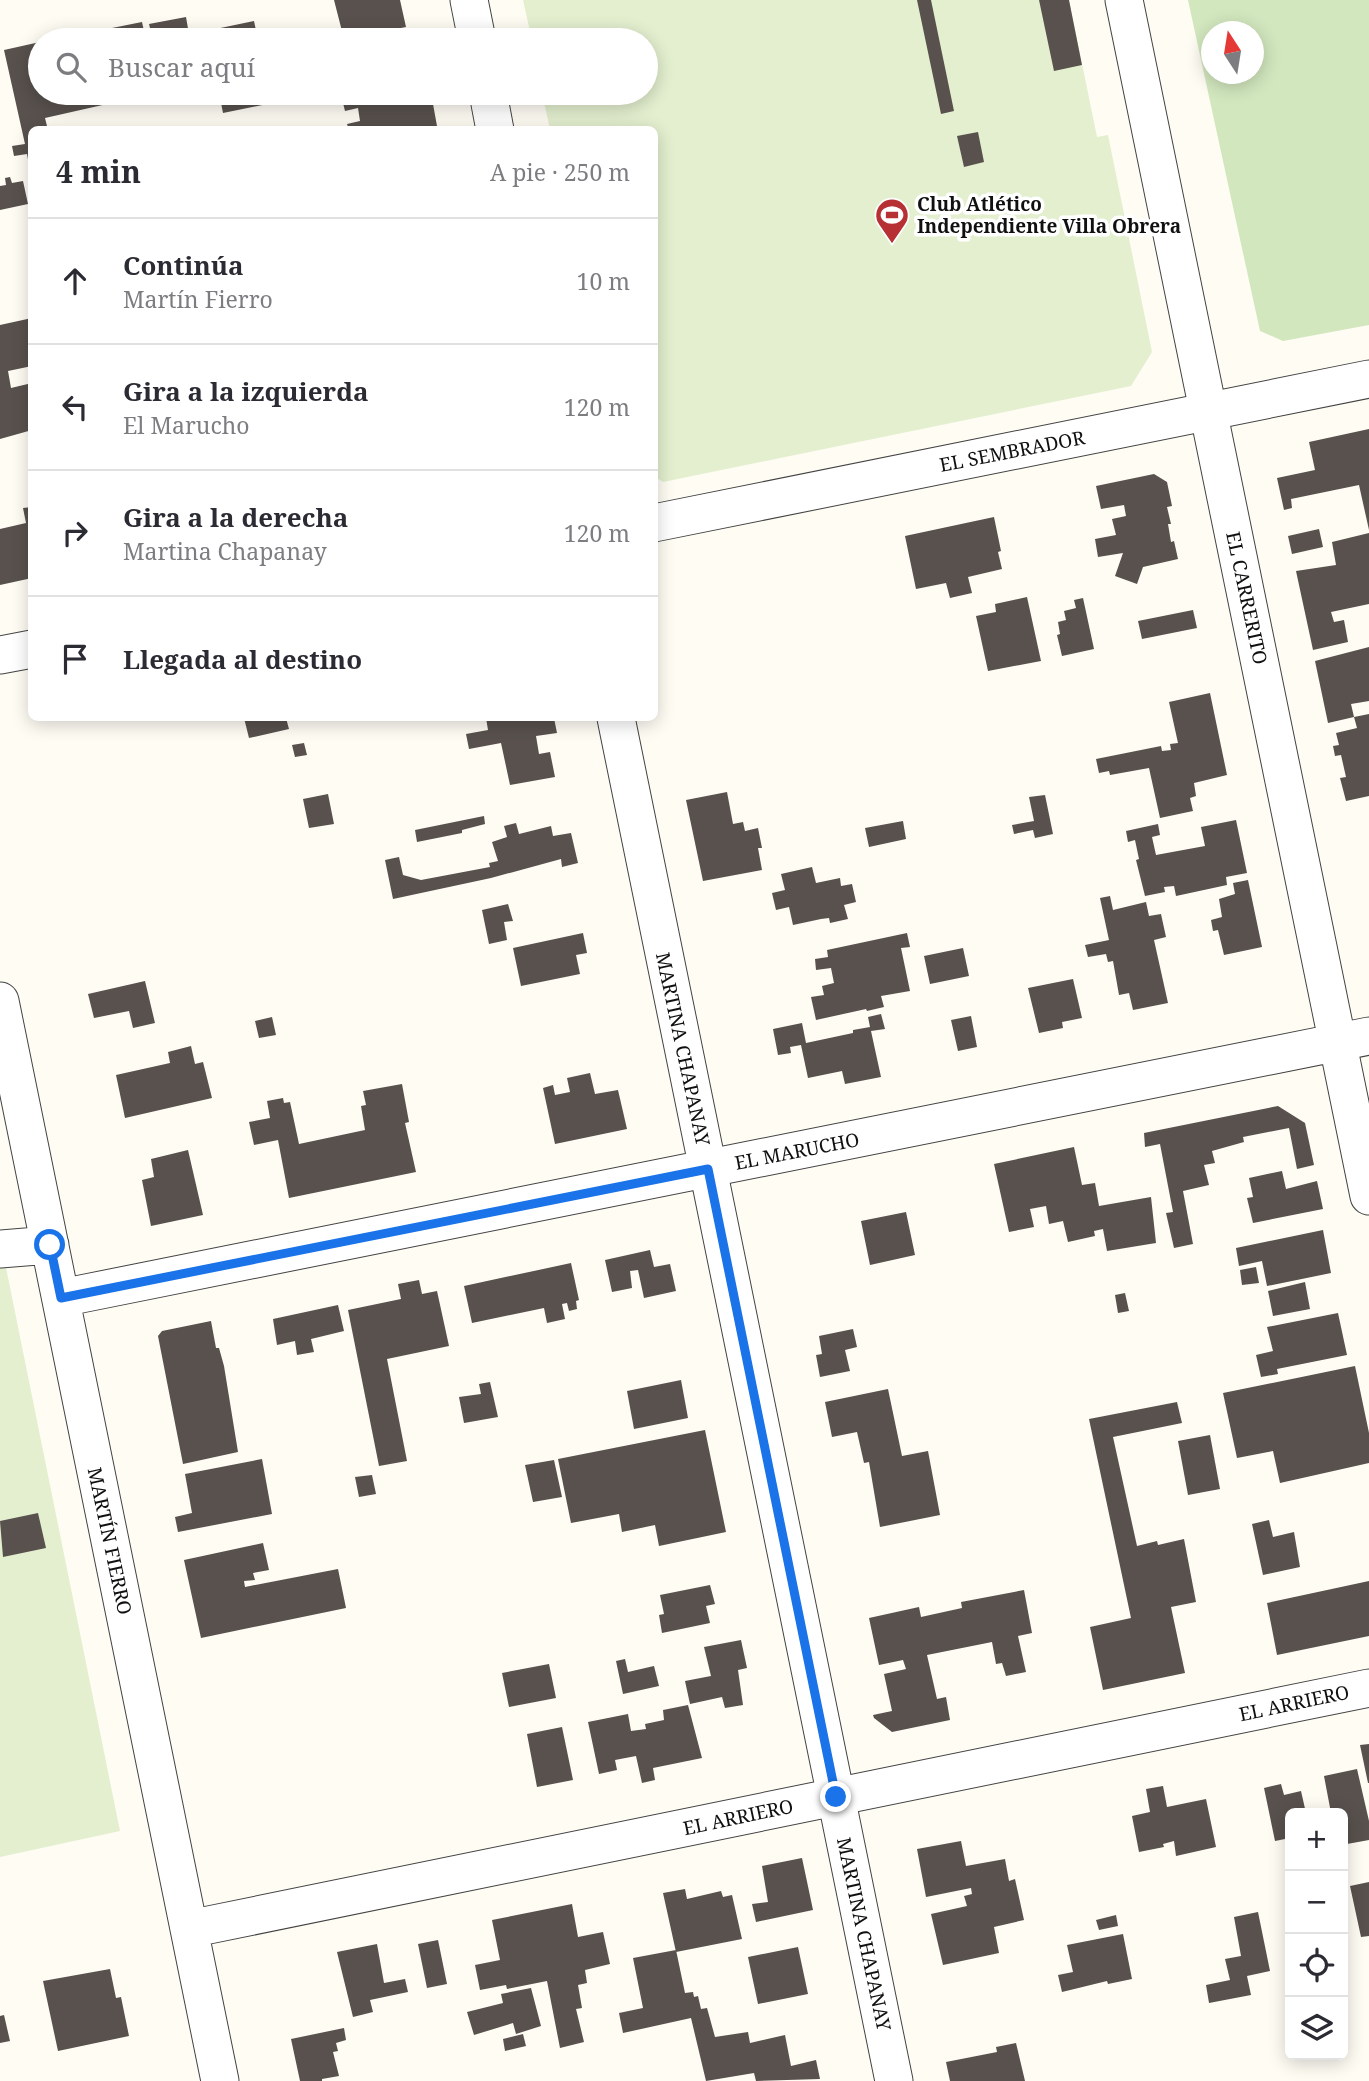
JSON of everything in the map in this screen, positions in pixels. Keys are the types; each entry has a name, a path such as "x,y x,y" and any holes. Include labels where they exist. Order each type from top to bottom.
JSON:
{"street":[{"path":"469,0 475,28"},
{"name":"EL CARRERITO","path":"1124,0 1209,411 1353,1040 1369,1196"},
{"path":"490,105 494,126"},
{"name":"EL SEMBRADOR","path":"658,522 1369,379"},
{"path":"0,655 28,650"},
{"name":"MARTINA CHAPANAY","path":"617,721 894,2081"},
{"name":"MARTÍN FIERRO","path":"0,1000 220,2081"},
{"name":"EL MARUCHO","path":"61,1298 1353,1040"},
{"path":"0,1249 50,1245"},
{"name":"EL ARRIERO","path":"190,1929 1369,1688"}],"green space":[{"name":"Club Atlético Independiente Villa Obrera","path":"523,0 1069,0 1097,137 1108,135 1152,352 1131,386 663,482 658,479 658,126 549,126 545,105 658,105 658,28 529,28"},
{"path":"1188,0 1369,0 1369,325 1283,341 1260,331 1206,84 1264,84 1264,21 1201,21 1201,60"},
{"path":"0,1238 120,1831 0,1857"}],"building":[{"path":"334,0 400,0 406,27 341,28"},
{"path":"917,0 931,0 954,111 941,114"},
{"path":"1039,0 1069,0 1082,65 1054,71"},
{"path":"186,17 188,28 150,28 149,24"},
{"path":"254,21 255,28 220,28"},
{"path":"142,22 143,28 112,28"},
{"path":"28,45 28,105 103,105 45,118 47,126 28,126 28,159 27,154 14,156 12,146 25,144 4,50"},
{"path":"221,105 262,105 223,113"},
{"path":"344,105 433,105 437,126 348,126 347,124 360,121 358,108 345,111"},
{"path":"978,132 984,162 964,167 957,136"},
{"path":"10,177 12,183 23,181 28,204 0,210 0,186 6,185 5,178"},
{"path":"28,319 28,367 8,371 11,388 28,384 28,431 0,439 0,325"},
{"path":"1369,429 1369,530 1359,485 1291,499 1292,508 1284,510 1277,478 1315,470 1309,442"},
{"path":"1154,474 1167,482 1172,506 1167,507 1171,524 1168,524 1178,559 1143,567 1137,584 1115,576 1123,553 1098,557 1095,539 1116,535 1112,519 1126,516 1124,505 1101,509 1096,486"},
{"path":"28,507 28,579 0,585 0,529 26,523 23,508"},
{"path":"994,517 1002,569 968,577 972,593 950,598 946,583 916,589 905,536"},
{"path":"1319,529 1323,547 1292,554 1288,536"},
{"path":"1369,533 1369,604 1331,612 1334,622 1344,620 1348,642 1313,650 1296,571 1336,565 1332,542"},
{"path":"1027,597 1041,661 988,671 976,616 996,612 995,604"},
{"path":"1083,598 1094,649 1062,656 1057,635 1060,634 1058,622 1066,620 1064,611 1076,608 1074,600"},
{"path":"1193,610 1197,628 1142,639 1138,621"},
{"path":"1369,647 1369,701 1351,704 1354,717 1328,723 1315,661"},
{"path":"1210,693 1227,775 1194,783 1196,796 1190,798 1193,811 1160,818 1149,768 1110,775 1109,771 1099,773 1096,759 1161,746 1162,751 1171,750 1170,744 1178,743 1169,702"},
{"path":"1369,714 1369,796 1346,801 1340,778 1346,777 1341,755 1335,756 1333,746 1339,745 1336,733 1357,728 1354,717"},
{"path":"245,721 287,721 289,729 249,738"},
{"path":"486,721 555,721 557,733 536,736 539,754 550,752 555,777 510,785 501,743 469,749 466,734 488,730"},
{"path":"304,743 307,755 295,757 292,745"},
{"path":"727,792 733,824 743,822 745,831 758,828 762,870 703,881 686,800"},
{"path":"328,794 334,824 309,828 303,799"},
{"path":"1045,795 1053,834 1035,838 1033,830 1014,834 1012,825 1034,821 1029,797"},
{"path":"484,816 485,824 462,830 462,833 417,842 415,830"},
{"path":"1236,820 1247,873 1226,877 1227,885 1176,896 1174,886 1164,887 1165,892 1145,896 1136,860 1139,859 1135,840 1128,842 1126,831 1158,824 1160,835 1152,837 1156,855 1205,846 1201,827"},
{"path":"903,821 906,839 869,847 865,828"},
{"path":"516,823 519,834 551,826 553,836 571,833 578,863 562,867 561,859 491,878 393,899 385,860 399,857 403,875 421,880 490,867 489,863 498,861 492,842 507,837 504,826"},
{"path":"812,867 816,883 840,878 841,886 852,884 856,902 844,905 848,919 830,923 829,918 793,925 789,907 776,910 772,893 785,890 781,874"},
{"path":"1248,880 1262,947 1224,955 1218,930 1213,931 1211,920 1222,917 1219,899 1235,894 1233,883"},
{"path":"1110,896 1113,910 1146,902 1149,916 1161,914 1166,937 1154,940 1168,1003 1133,1010 1129,993 1119,995 1113,961 1108,962 1106,954 1088,957 1085,945 1109,940 1100,898"},
{"path":"508,904 513,921 504,922 507,940 489,944 482,910"},
{"path":"583,933 587,953 576,955 580,974 521,986 513,948"},
{"path":"907,933 910,947 901,948 910,991 881,996 884,1007 816,1020 811,997 824,995 822,986 834,983 831,968 816,970 815,959 828,957 827,950"},
{"path":"963,948 969,976 930,984 924,956"},
{"path":"1073,979 1082,1018 1062,1022 1063,1028 1039,1033 1028,988"},
{"path":"145,981 155,1023 133,1028 129,1011 94,1018 88,994"},
{"path":"881,1014 885,1029 871,1031 881,1077 845,1084 842,1071 808,1078 801,1045 790,1047 791,1053 778,1055 773,1029 802,1023 806,1043 870,1027 868,1017"},
{"path":"971,1016 977,1047 958,1051 951,1020"},
{"path":"272,1017 276,1035 259,1038 255,1021"},
{"path":"191,1046 195,1064 203,1062 212,1098 125,1118 116,1075 170,1063 168,1052"},
{"path":"590,1073 595,1094 618,1090 627,1129 555,1144 543,1088 553,1085 555,1095 570,1092 567,1078"},
{"path":"402,1084 409,1122 405,1123 416,1172 289,1198 278,1140 254,1145 249,1122 270,1118 267,1101 283,1098 284,1103 290,1102 299,1144 365,1130 361,1106 366,1105 363,1091"},
{"path":"1278,1106 1305,1123 1314,1165 1297,1169 1289,1128 1243,1137 1244,1142 1212,1151 1215,1163 1204,1165 1209,1185 1183,1191 1193,1244 1174,1248 1166,1213 1173,1212 1160,1144 1145,1147 1144,1133"},
{"path":"1074,1147 1082,1185 1095,1183 1099,1206 1151,1197 1156,1243 1107,1251 1103,1229 1094,1231 1095,1236 1068,1242 1063,1221 1049,1224 1046,1206 1030,1209 1034,1227 1009,1232 994,1164"},
{"path":"188,1150 203,1215 151,1226 142,1180 154,1177 151,1159"},
{"path":"1282,1171 1286,1189 1317,1181 1323,1209 1253,1223 1247,1198 1253,1197 1249,1178"},
{"path":"906,1212 915,1255 870,1265 861,1221"},
{"path":"1323,1230 1331,1273 1267,1286 1262,1261 1239,1266 1236,1248"},
{"path":"650,1250 654,1267 670,1264 676,1291 644,1298 638,1270 630,1271 632,1288 612,1292 605,1260"},
{"path":"571,1263 579,1300 576,1301 577,1309 569,1311 567,1303 562,1304 565,1319 547,1323 544,1308 472,1323 464,1286"},
{"path":"1256,1267 1259,1283 1242,1285 1240,1270"},
{"path":"419,1280 422,1294 437,1291 449,1346 387,1359 407,1461 379,1466 348,1310 401,1299 398,1284"},
{"path":"1305,1282 1310,1309 1273,1316 1268,1291"},
{"path":"1125,1293 1129,1311 1118,1313 1115,1295"},
{"path":"338,1305 344,1331 311,1339 314,1352 297,1355 295,1341 277,1345 273,1319"},
{"path":"1338,1313 1347,1355 1277,1369 1278,1374 1261,1377 1256,1355 1273,1351 1267,1327"},
{"path":"211,1321 216,1348 219,1348 224,1366 238,1452 183,1464 158,1336 162,1331"},
{"path":"853,1329 857,1347 845,1350 850,1371 820,1377 816,1355 822,1354 819,1336"},
{"path":"1355,1366 1369,1433 1369,1463 1280,1483 1273,1451 1237,1458 1223,1393"},
{"path":"681,1380 688,1418 634,1429 627,1391"},
{"path":"490,1382 498,1417 464,1423 459,1397 481,1394 479,1384"},
{"path":"888,1389 902,1456 928,1451 940,1515 880,1527 869,1462 864,1463 857,1432 832,1437 825,1402"},
{"path":"1177,1402 1182,1423 1113,1437 1137,1546 1157,1541 1158,1545 1184,1539 1196,1602 1171,1607 1185,1673 1103,1690 1090,1627 1131,1618 1089,1419"},
{"path":"705,1430 726,1532 659,1546 655,1525 622,1532 619,1514 571,1523 558,1459"},
{"path":"1210,1435 1220,1489 1188,1495 1178,1441"},
{"path":"262,1459 272,1514 178,1532 175,1517 192,1513 185,1474"},
{"path":"554,1460 562,1497 533,1502 525,1465"},
{"path":"372,1475 376,1494 359,1497 355,1477"},
{"path":"38,1513 46,1548 3,1557 0,1521"},
{"path":"1269,1520 1273,1537 1294,1532 1300,1567 1263,1575 1252,1524"},
{"path":"263,1543 269,1570 253,1573 255,1580 244,1581 245,1587 338,1569 346,1608 201,1638 184,1560"},
{"path":"1369,1581 1369,1636 1277,1655 1267,1603"},
{"path":"710,1585 715,1604 706,1606 710,1623 662,1633 659,1615 664,1614 660,1595"},
{"path":"1024,1590 1032,1633 1018,1636 1026,1672 1006,1676 1002,1663 996,1664 992,1642 927,1655 937,1699 946,1697 950,1720 892,1732 874,1718 873,1715 892,1711 884,1674 906,1669 903,1660 879,1665 869,1618 919,1607 921,1617 962,1608 961,1602"},
{"path":"741,1640 747,1668 738,1670 743,1705 725,1708 722,1697 690,1704 685,1681 711,1676 704,1647"},
{"path":"625,1659 628,1672 654,1666 659,1686 623,1694 616,1661"},
{"path":"549,1664 556,1698 509,1707 502,1673"},
{"path":"688,1705 702,1758 653,1768 655,1780 642,1783 636,1756 615,1760 617,1770 599,1774 588,1722 628,1714 631,1731 646,1729 645,1724 664,1720 663,1710"},
{"path":"562,1727 573,1780 537,1787 527,1734"},
{"path":"1369,1744 1369,1783 1368,1783 1360,1745"},
{"path":"1357,1769 1369,1821 1369,1840 1348,1844 1348,1808 1330,1808 1324,1776"},
{"path":"1281,1784 1284,1795 1301,1791 1305,1808 1285,1808 1285,1839 1275,1841 1264,1788"},
{"path":"1163,1786 1167,1807 1206,1799 1216,1847 1176,1856 1174,1841 1163,1844 1164,1847 1139,1852 1132,1816 1150,1812 1146,1789"},
{"path":"961,1841 966,1866 1005,1859 1009,1881 1015,1879 1024,1920 994,1927 999,1953 943,1965 931,1914 967,1906 964,1896 972,1894 971,1888 926,1897 917,1849"},
{"path":"802,1858 813,1910 756,1922 752,1904 768,1902 762,1866"},
{"path":"1369,1882 1369,1936 1361,1937 1350,1886"},
{"path":"685,1889 687,1899 721,1891 723,1897 732,1895 742,1939 676,1952 663,1893"},
{"path":"572,1904 578,1937 603,1932 610,1964 585,1970 587,1983 578,1985 582,2008 576,2009 584,2042 560,2048 547,1981 507,1989 506,1985 480,1990 475,1965 500,1960 492,1920"},
{"path":"1258,1912 1270,1971 1247,1976 1251,1995 1209,2003 1206,1985 1230,1980 1225,1959 1241,1956 1234,1917"},
{"path":"1116,1915 1118,1926 1099,1930 1096,1920"},
{"path":"1123,1934 1132,1979 1108,1984 1107,1981 1062,1992 1058,1975 1073,1972 1067,1945"},
{"path":"438,1940 447,1984 427,1988 418,1944"},
{"path":"377,1944 384,1983 405,1979 408,1992 370,2000 373,2012 353,2017 337,1952"},
{"path":"798,1947 808,1994 758,2004 748,1957"},
{"path":"676,1950 685,1993 693,1992 694,1997 698,1996 701,2009 707,2008 715,2037 748,2032 750,2043 785,2035 791,2066 816,2060 820,2079 756,2081 754,2073 706,2081 691,2018 623,2033 619,2013 643,2008 633,1958"},
{"path":"110,1969 116,1998 121,1997 129,2036 58,2051 43,1981"},
{"path":"531,1988 541,2026 516,2034 513,2023 474,2035 467,2012 503,2003 501,1994"},
{"path":"4,2015 10,2041 0,2043 0,2016"},
{"path":"344,2028 346,2040 336,2043 338,2051 333,2052 339,2076 322,2081 300,2081 291,2039"},
{"path":"523,2034 526,2046 505,2051 503,2039"},
{"path":"1016,2043 1025,2081 950,2081 946,2062 997,2052 996,2047"}],"place":[{"name":"Club Atlético Independiente Villa Obrera","path":"892,245"}],"route":[{"path":"50,1245 61,1298 708,1169 836,1797"}]}
